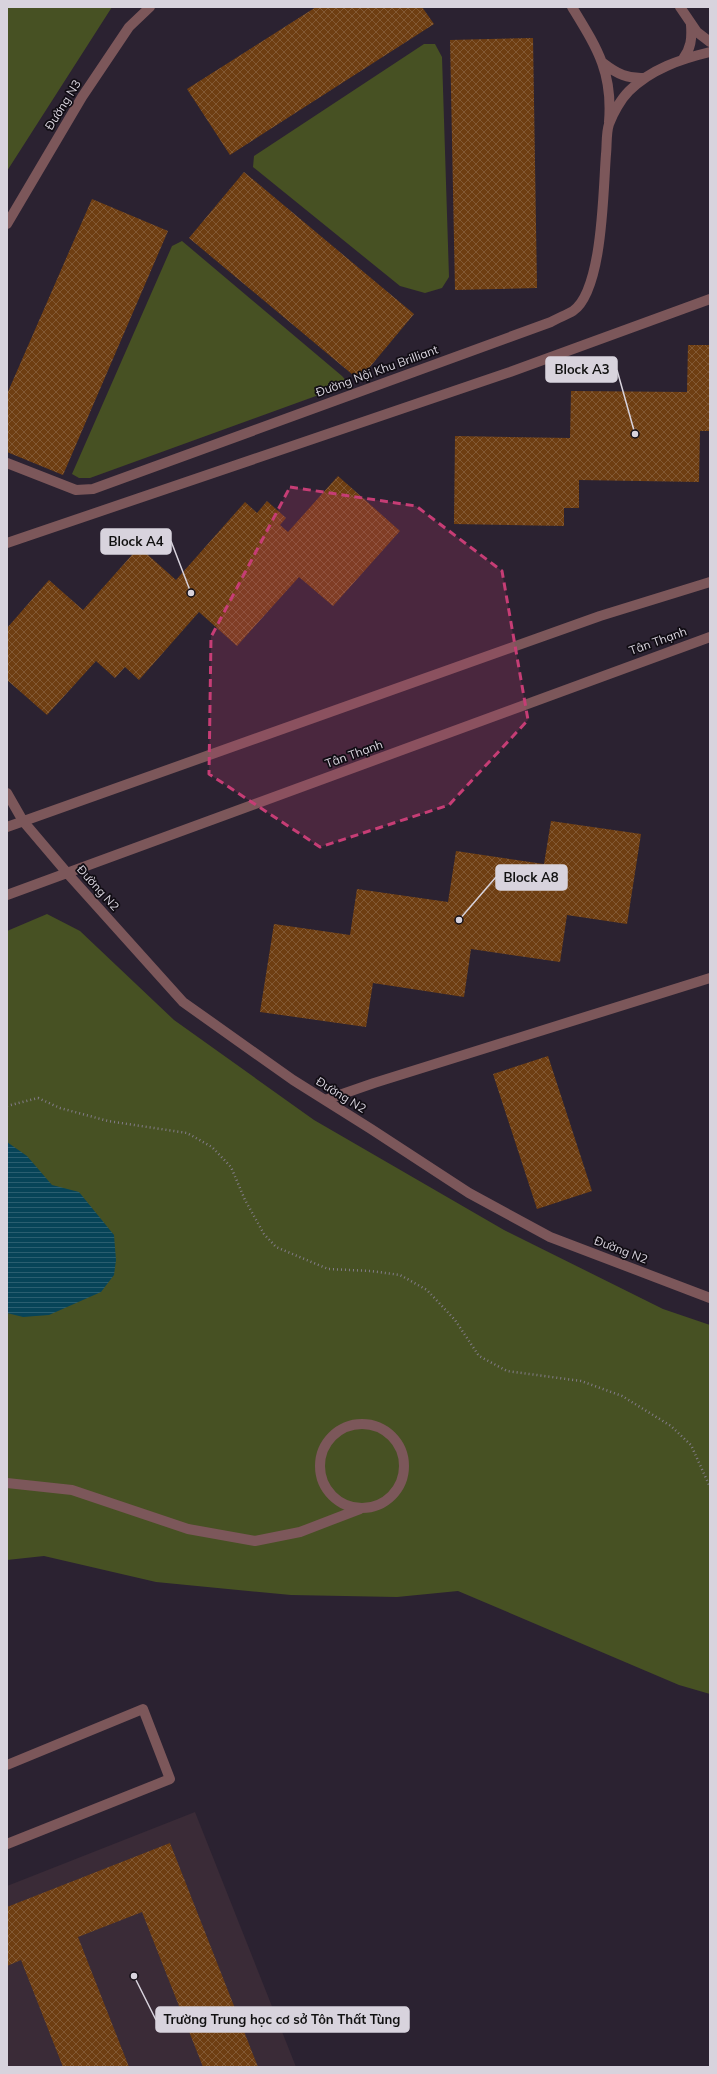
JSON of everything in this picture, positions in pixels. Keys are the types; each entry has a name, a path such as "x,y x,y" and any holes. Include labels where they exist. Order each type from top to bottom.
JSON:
{"street":[{"name":"Đường N3","path":"7,224 82,97 129,27 150,7"},
{"name":"Đường Nội Khu Brilliant","path":"7,463 76,490 93,489 543,324 573,310 586,295 593,277 598,245 608,125 608,84 603,63 595,44 572,7"},
{"path":"680,7 691,25 697,32 710,42"},
{"path":"683,59 689,50 692,41 691,25"},
{"name":"Đường Nội Khu Brilliant","path":"608,125 629,91 645,78 683,59 710,52"},
{"path":"603,63 624,76 634,79 645,78"},
{"path":"7,543 510,372 710,299"},
{"path":"7,827 600,616 710,582"},
{"name":"Tân Thạnh","path":"7,896 710,636"},
{"path":"7,793 23,821"},
{"name":"Đường N2","path":"23,821 68,874 183,1002 294,1080 468,1193 550,1237 710,1298"},
{"path":"325,1100 381,1080 710,978"},
{"path":"8,1484 72,1490 188,1530 255,1541 300,1532 360,1509 374,1507 386,1501 397,1491 403,1479 405,1465 402,1451 395,1439 385,1430 372,1425 358,1424 344,1428 332,1436 324,1448 320,1460 320,1475 325,1488 334,1498 346,1506 360,1509"},
{"path":"7,1765 143,1710 170,1779 7,1844"}],"path":[{"path":"7,1106 38,1098 60,1108 108,1121 187,1133 212,1147 231,1167 245,1200 264,1234 276,1246 328,1269 371,1271 400,1275 427,1290 455,1320 479,1356 508,1371 581,1381 622,1396 671,1426 691,1445 710,1487"}],"highlighted area":[{"path":"290,487 416,506 502,571 528,720 449,805 320,847 209,774 211,637"}],"shaded area":[{"path":"195,1812 296,2067 7,2067 7,1886"}],"green space":[{"path":"7,7 112,7 7,171"},
{"path":"424,44 435,44 442,57 449,277 442,288 425,293 400,286 253,167 254,156"},
{"path":"182,241 342,376 349,384 90,478 79,478 72,474 172,246"},
{"path":"47,914 80,931 174,1020 314,1120 504,1230 663,1309 710,1325 710,1694 679,1685 458,1591 397,1597 291,1595 156,1582 44,1556 7,1560 7,931"}],"water":[{"path":"7,1142 27,1156 52,1185 79,1192 114,1235 116,1260 114,1275 101,1292 49,1315 23,1317 7,1313"}],"building":[{"path":"316,7 422,7 434,24 230,155 187,89"},
{"path":"533,38 537,288 455,290 450,40"},
{"path":"244,172 414,314 359,380 189,238"},
{"path":"92,199 168,231 63,475 7,452 7,394"},
{"path":"688,345 710,345 710,431 700,431 699,482 579,480 579,508 564,508 564,526 454,524 455,436 570,438 571,391 687,392"},
{"path":"338,476 400,531 333,606 299,577 237,646 199,612 139,680 125,667 115,678 96,661 47,715 7,680 7,628 49,580 83,610 139,547 176,580 245,502 257,513 267,501 286,518 280,525 288,532"},
{"path":"551,821 641,834 627,924 567,915 560,962 471,949 464,997 373,983 366,1027 260,1012 274,924 350,935 357,889 448,902 456,851 544,864"},
{"path":"548,1056 592,1191 537,1209 493,1074"},
{"path":"170,1843 258,2067 203,2067 142,1912 78,1937 129,2067 63,2067 21,1960 7,1966 7,1907"}],"place":[{"name":"Block A3","path":"635,434"},
{"name":"Block A4","path":"191,593"},
{"name":"Block A8","path":"459,920"},
{"name":"Trường Trung học cơ sở Tôn Thất Tùng","path":"134,1976"}]}
